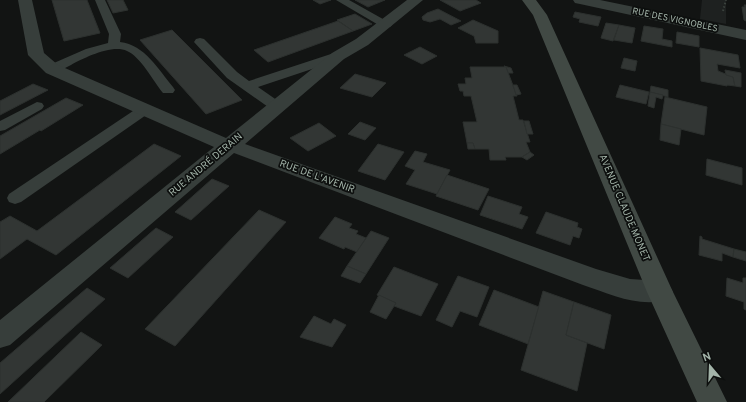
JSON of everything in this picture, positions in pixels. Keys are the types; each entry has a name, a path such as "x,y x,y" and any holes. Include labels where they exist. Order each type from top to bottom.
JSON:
{"street":[{"name":"RUE DE L'AVENIR","path":"25,0 36,55 52,69 212,140 592,278 630,290 660,292"},
{"name":"RUE DES VIGNOBLES","path":"580,0 746,35"},
{"name":"RUE ANDRÉ DERAIN","path":"0,336 276,106 338,56 362,42 386,25 414,1"},
{"name":"AVENUE CLAUDE MONET","path":"534,6 660,292 712,402"}],"lane":[{"path":"100,0 115,34 114,45"},
{"path":"341,0 386,25"},
{"path":"200,42 232,75 276,106"},
{"path":"52,69 84,54 114,45 131,48 168,90"},
{"path":"248,86 338,56"},
{"path":"0,127 37,106"},
{"path":"14,198 144,110"}],"shaded area":[{"path":"702,0 726,0 726,24 700,19"}],"building":[{"path":"52,0 87,0 100,33 64,41"},
{"path":"107,0 123,0 128,10 113,13"},
{"path":"313,0 331,0 320,4"},
{"path":"355,0 385,0 368,7"},
{"path":"440,0 476,0 481,3 460,11"},
{"path":"744,5 746,5 746,21 744,20 742,7 745,7"},
{"path":"438,9 461,21 451,25 440,19 430,22 423,20 422,17 427,13"},
{"path":"575,12 601,17 598,26 579,22 580,19 573,17"},
{"path":"355,14 372,24 353,31 337,20"},
{"path":"473,20 498,31 498,43 476,43 474,36 458,28"},
{"path":"338,21 353,31 268,62 254,50"},
{"path":"606,23 619,25 613,41 601,38"},
{"path":"619,25 635,28 632,43 614,40"},
{"path":"644,26 663,29 662,39 672,41 672,47 641,41"},
{"path":"172,30 242,100 206,114 140,40"},
{"path":"677,32 699,36 699,47 676,43"},
{"path":"420,47 437,56 422,64 404,55"},
{"path":"700,48 738,55 740,68 717,64 718,71 733,77 735,86 701,81"},
{"path":"624,58 637,61 635,71 621,68"},
{"path":"504,66 511,68 513,73 508,73 506,67"},
{"path":"470,67 506,67 517,96 513,96 519,120 523,120 530,142 526,142 530,152 522,157 505,157 506,160 490,160 489,149 475,149 473,143 467,143 463,122 477,122 471,96 464,96 463,91 460,91 458,84 466,84 465,78 472,78"},
{"path":"725,70 741,73 741,87 735,86 733,77 726,75"},
{"path":"355,74 386,83 372,97 340,88"},
{"path":"33,84 48,90 0,115 0,101"},
{"path":"513,85 517,85 521,94 516,95"},
{"path":"620,85 649,92 646,104 616,97"},
{"path":"651,86 668,90 668,97 650,92"},
{"path":"650,92 663,95 662,99 656,97 654,108 648,106"},
{"path":"665,97 707,107 704,135 661,124"},
{"path":"66,98 83,105 0,154 0,136"},
{"path":"524,121 529,121 533,134 527,134"},
{"path":"360,122 376,128 365,140 348,134"},
{"path":"319,123 336,136 308,151 290,138"},
{"path":"661,124 681,129 679,145 660,140"},
{"path":"467,143 473,143 475,149 468,149"},
{"path":"154,144 181,156 56,255 27,239 0,259 0,222 10,216 37,231"},
{"path":"378,144 404,152 385,180 358,171"},
{"path":"415,151 427,154 423,162 450,170 437,194 406,184 415,170 405,166"},
{"path":"530,152 534,155 527,160 522,157"},
{"path":"707,159 742,168 742,185 706,175"},
{"path":"447,175 489,189 478,210 436,196"},
{"path":"212,179 229,186 191,220 175,212"},
{"path":"488,196 522,207 519,214 528,217 522,229 480,215"},
{"path":"259,210 286,222 175,346 145,329"},
{"path":"546,212 578,223 577,227 582,229 579,238 573,236 570,245 536,233"},
{"path":"335,217 352,224 349,228 358,231 356,234 366,238 357,252 345,247 344,249 319,238"},
{"path":"156,228 173,237 128,278 110,268"},
{"path":"371,231 389,238 366,274 347,266"},
{"path":"700,236 702,239 734,249 733,257 722,253 722,261 699,255"},
{"path":"734,249 746,252 746,261 733,257"},
{"path":"347,266 366,274 360,283 341,276"},
{"path":"394,267 438,284 421,316 394,306 396,303 377,295"},
{"path":"458,276 489,287 477,317 460,311 452,327 436,320"},
{"path":"727,278 743,283 743,278 746,278 746,310 744,309 744,302 726,296"},
{"path":"87,288 105,299 0,394 0,363"},
{"path":"494,290 539,307 528,344 479,325"},
{"path":"543,291 574,302 566,335 587,343 577,391 521,370"},
{"path":"379,295 396,303 386,319 370,312"},
{"path":"574,302 611,315 604,349 566,335"},
{"path":"314,316 331,324 334,319 346,325 332,347 300,337"},
{"path":"81,332 102,345 44,402 8,402"}]}
